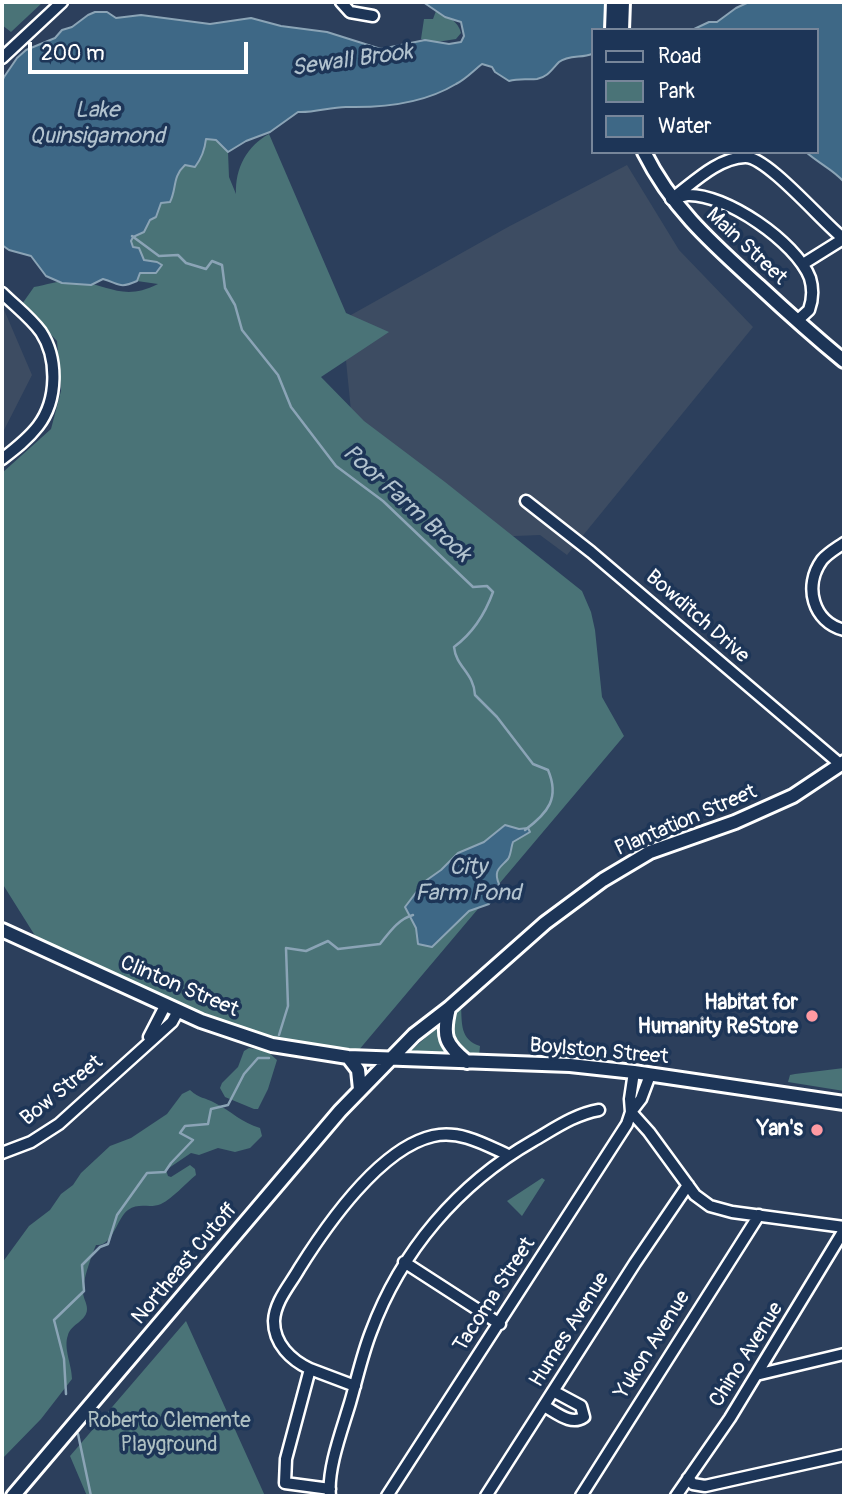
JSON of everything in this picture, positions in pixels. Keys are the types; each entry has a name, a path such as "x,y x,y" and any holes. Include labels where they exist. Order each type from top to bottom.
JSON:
{"main road":[{"path":"612,28 613,2"},
{"path":"622,28 623,2"},
{"name":"Main Street","path":"645,154 671,199 719,250 844,361"},
{"name":"Main Street","path":"820,341 844,371"},
{"name":"Plantation Street","path":"389,1060 414,1035 449,1008 554,915 618,870 669,844 735,822 793,796 842,763"},
{"name":"Clinton Street","path":"2,930 201,1021 272,1045 348,1057"},
{"path":"449,1008 445,1030 447,1041 467,1062"},
{"path":"348,1057 358,1070 360,1089"},
{"name":"Boylston Street","path":"348,1057 570,1065 844,1103"},
{"name":"Northeast Cutoff","path":"13,1496 360,1089 389,1060"}],"street":[{"path":"2,56 62,2"},
{"path":"341,2 350,12 373,16"},
{"path":"671,199 716,166 748,156 756,159 844,239 803,264"},
{"name":"Main Street","path":"671,199 693,196 743,214 784,242 803,264 810,279 810,310 797,321"},
{"path":"2,293 40,331 51,351 53,371 52,395 40,424 2,459"},
{"name":"Bowditch Drive","path":"526,501 591,552 842,763"},
{"path":"844,543 824,557 815,574 812,592 816,610 822,618 829,625 844,630"},
{"name":"Bow Street","path":"140,1049 151,1035 165,1006"},
{"name":"Bow Street","path":"2,1153 31,1142 51,1129 172,1022 178,1011"},
{"name":"Tacoma Street","path":"631,1112 634,1072"},
{"name":"Tacoma Street","path":"387,1496 627,1124 631,1112 641,1099 650,1074"},
{"path":"310,1369 286,1459 285,1483 330,1493 337,1452 371,1331 404,1262 466,1188 508,1155 567,1121 600,1110"},
{"path":"631,1112 699,1199 710,1206 844,1228"},
{"path":"355,1386 293,1360 282,1348 275,1326 275,1313 281,1297 313,1247 348,1200 396,1155 430,1136 464,1136 508,1155"},
{"name":"Humes Avenue","path":"486,1496 688,1185"},
{"name":"Yukon Avenue","path":"580,1496 759,1215"},
{"name":"Chino Avenue","path":"676,1496 730,1418 844,1228"},
{"path":"404,1262 500,1324"},
{"path":"756,1374 844,1354"},
{"path":"544,1406 570,1420 577,1421 584,1417 581,1406 553,1391"},
{"path":"688,1478 693,1484 705,1486 844,1455"}],"shaded area":[{"path":"627,165 679,250 753,327 567,555 540,535 490,537 351,411 342,320 508,227"},
{"path":"2,305 32,375 2,434"}],"green space":[{"path":"2,2 43,2 11,32 2,25"},
{"path":"436,11 448,16 458,25 461,33 456,39 437,42 421,39 424,19 433,19"},
{"path":"269,134 346,313 389,332 321,377 364,421 582,591 595,630 602,697 624,736 358,1051 287,1042 250,1030 183,1005 39,942 2,883 2,473 51,429 61,391 57,341 22,304 34,287 61,281 90,283 126,292 158,284 137,281 140,273 157,262 144,260 139,248 133,247 131,241 132,237 144,232 161,203 173,196 174,183 179,172 185,165 195,167 206,139 216,140 228,152 229,177 236,194 238,175 244,159 254,145"},
{"path":"461,1006 463,1030 469,1040 480,1046 479,1056 461,1050 451,1038 451,1023"},
{"path":"440,1025 441,1043 449,1055 407,1054"},
{"path":"249,1048 267,1051 277,1060 258,1109 225,1097 220,1088 238,1067 244,1051"},
{"path":"844,1068 844,1091 788,1082 790,1075"},
{"path":"190,1090 260,1128 262,1136 250,1148 235,1152 218,1148 199,1155 191,1153 166,1170 171,1177 190,1165 195,1169 196,1175 161,1204 136,1206 128,1210 106,1242 96,1245 83,1288 86,1313 72,1328 67,1340 72,1379 41,1419 2,1459 2,1263 29,1226 50,1210 61,1194 110,1146 131,1138 167,1114 182,1094"},
{"path":"542,1178 545,1180 522,1216 507,1201"},
{"name":"Roberto Clemente Playground","path":"186,1321 265,1496 87,1496 70,1456"}],"water":[{"name":"Lake Quinsigamond","path":"423,2 605,2 605,28 590,28 590,54 563,60 541,78 509,81 492,67 482,64 456,84 417,100 375,107 340,107 298,112 270,132 246,141 228,152 216,140 206,139 195,167 185,165 178,174 170,202 161,203 156,217 150,220 144,232 133,237 131,241 133,247 139,248 144,260 162,265 156,273 140,273 137,281 126,285 103,279 91,285 62,283 46,276 31,256 9,250 2,245 2,81 17,58 26,50 55,38 62,30 72,27 88,15 107,12 116,18 141,15 210,24 251,18 281,26 327,32 381,49 425,40 449,44 461,42 464,36 461,22 445,17"},
{"path":"749,2 844,2 844,182 809,154 818,154 818,28 696,28 709,22 717,22"},
{"name":"City Farm Pond","path":"505,825 519,829 528,828 530,832 513,842 509,857 497,872 499,884 489,904 469,911 432,947 418,944 416,928 405,907 424,882 458,853 484,842"}],"waterway":[{"name":"Poor Farm Brook","path":"132,236 159,256 178,255 186,263 206,269 212,261 222,265 225,288 235,305 242,330 278,375 291,407 336,466 383,501 473,587 487,586 493,592 478,622 454,647 458,660 472,681 475,695 497,717 533,764 548,770 553,789 550,804 525,830"},
{"name":"Poor Farm Brook","path":"279,1035 288,1006 286,948 306,951 328,941 338,949 380,944 398,923 413,915"},
{"name":"Poor Farm Brook","path":"66,1394 64,1359 54,1320 84,1291 82,1265 100,1247 108,1244 117,1215 147,1173 165,1172 193,1140 180,1133 185,1126 208,1124 211,1109 228,1105 244,1074 258,1058 269,1058"},
{"name":"Poor Farm Brook","path":"78,1434 91,1496"}],"place":[{"name":"Habitat for Humanity ReStore","path":"812,1016"},
{"name":"Yan's","path":"817,1130"}],"water label":[{"name":"Sewall Brook","path":"352,61"}]}
